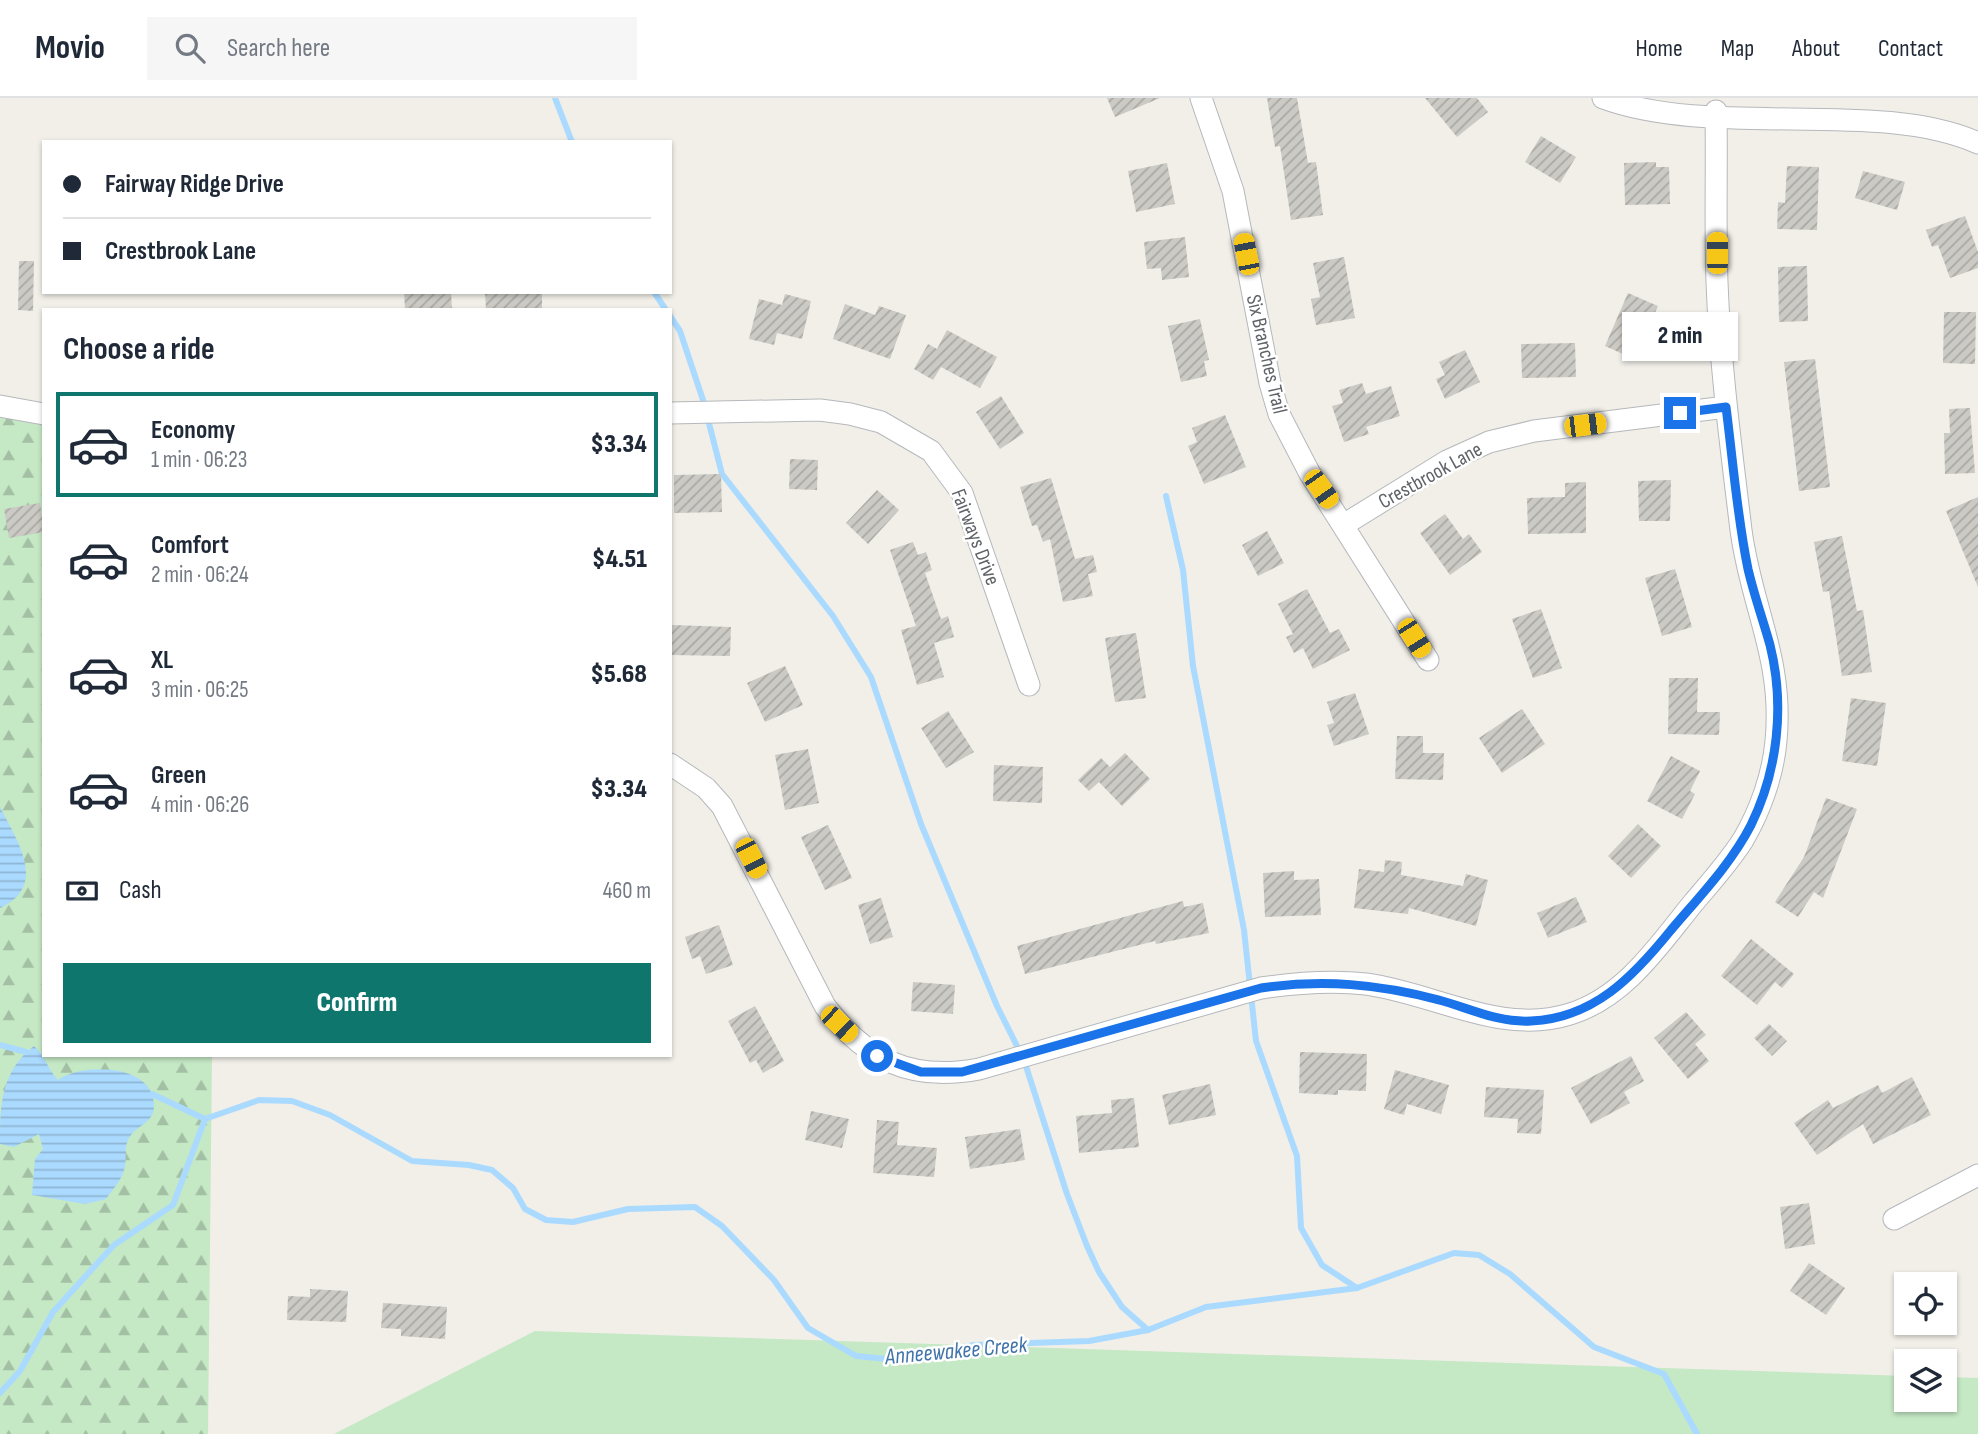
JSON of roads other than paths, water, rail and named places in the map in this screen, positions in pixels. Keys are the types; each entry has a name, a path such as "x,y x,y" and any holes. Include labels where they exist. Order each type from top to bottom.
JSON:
{"street":[{"name":"Six Branches Trail","path":"1201,98 1233,191 1270,383 1279,414 1309,472 1345,524 1428,660"},
{"path":"1603,98 1646,109 1895,113 1937,122 1978,143"},
{"path":"672,765 706,788 722,806 825,1006 839,1024 877,1056 921,1072 943,1074 979,1069 1261,988 1290,984 1364,984 1441,1000 1508,1020 1539,1020 1570,1014 1594,1005 1618,988 1647,960 1742,841 1770,775 1776,742 1776,671 1746,559 1726,407 1717,280 1716,111"},
{"path":"0,406 42,414"},
{"name":"Crestbrook Lane","path":"1345,524 1447,461 1489,442 1534,430 1726,407"},
{"name":"Fairways Drive","path":"672,413 820,410 850,414 881,422 931,452 962,493 1029,685"},
{"path":"1894,1219 1978,1175"}],"water":[{"path":"0,807 20,848 26,875 23,888 15,899 0,908"},
{"path":"34,1046 58,1080 84,1071 116,1071 143,1082 151,1093 154,1107 151,1117 129,1139 124,1171 106,1199 85,1204 32,1195 35,1159 43,1149 39,1134 14,1147 0,1144 5,1090 15,1066"}],"waterway":[{"path":"555,98 571,140"},
{"path":"655,294 665,308"},
{"path":"672,319 680,331 703,400 722,474 833,616 871,677 921,824 997,1006 1024,1060 1067,1194 1087,1246 1099,1272 1122,1307 1148,1330"},
{"path":"1166,496 1183,570 1193,666 1244,930 1256,1041 1297,1156 1301,1228 1322,1265 1357,1288"},
{"path":"0,1045 26,1052"},
{"path":"152,1094 205,1119"},
{"name":"Anneewakee Creek","path":"0,1393 20,1371 53,1312 114,1245 173,1205 205,1119 259,1100 292,1101 330,1115 412,1161 469,1165 492,1170 513,1188 525,1209 546,1220 573,1222 628,1209 695,1207 722,1226 774,1280 808,1328 856,1356 898,1360 974,1345 1089,1341 1148,1330 1206,1307 1357,1288 1454,1253 1479,1255 1510,1274 1594,1347 1664,1374 1697,1434"}]}
